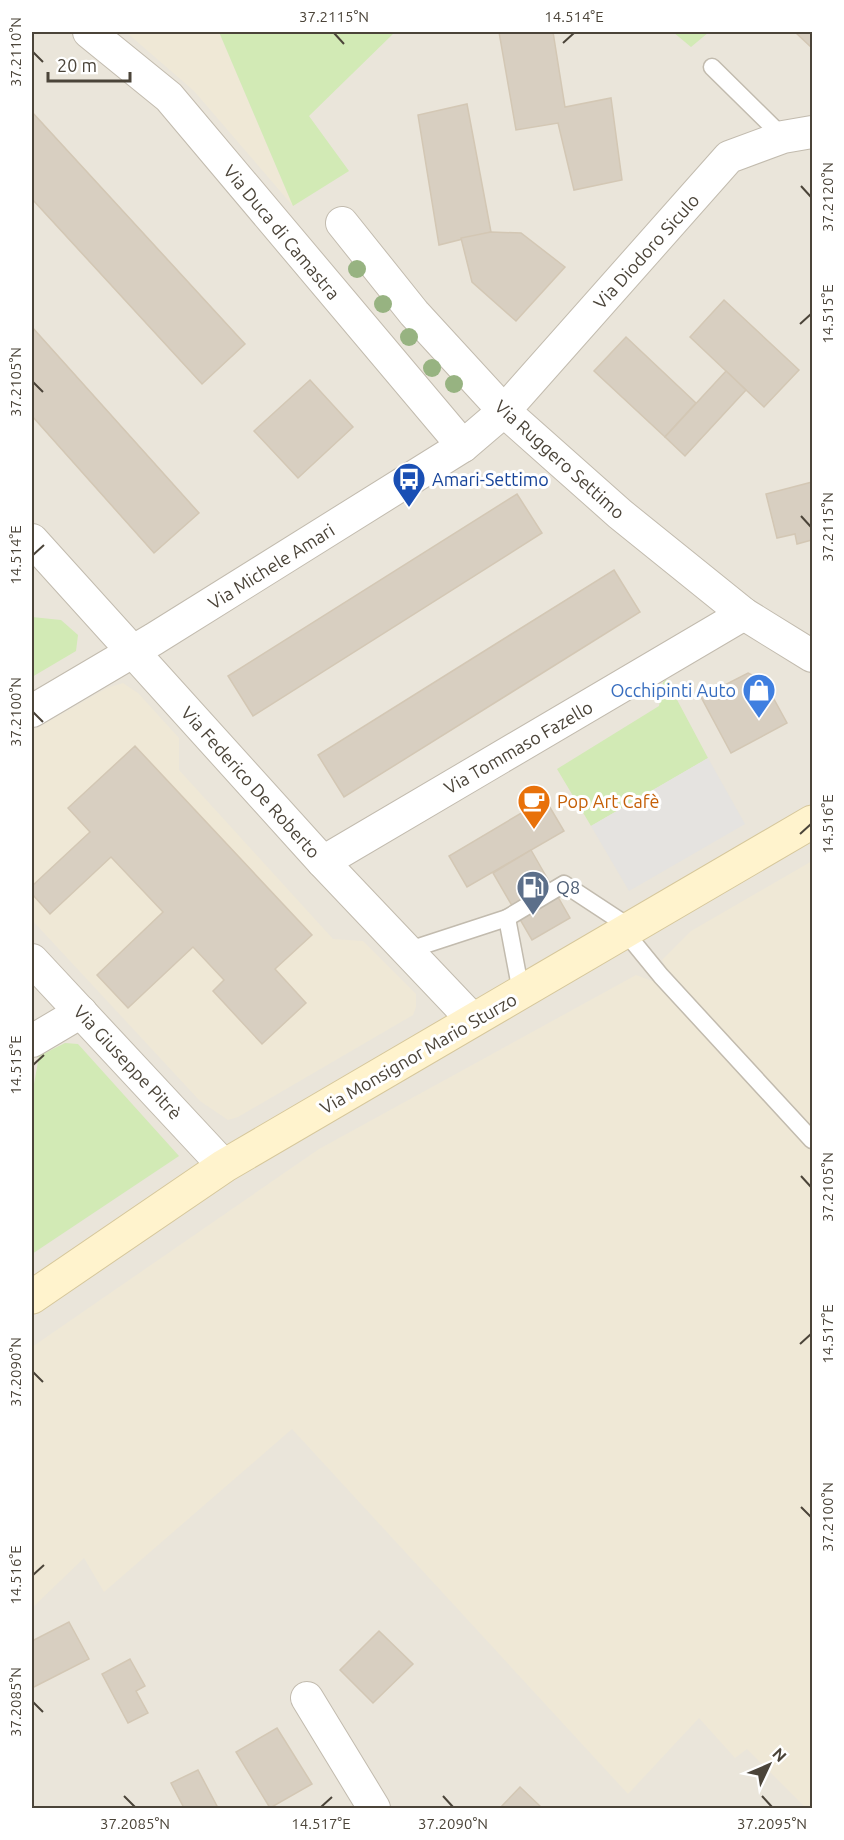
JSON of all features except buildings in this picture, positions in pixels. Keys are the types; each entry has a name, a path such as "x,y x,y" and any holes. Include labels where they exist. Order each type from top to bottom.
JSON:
{"main road":[{"name":"Via Monsignor Mario Sturzo","path":"32,1297 224,1166 813,822"}],"street":[{"name":"Via Duca di Camastra","path":"89,32 169,97 463,446"},
{"name":"Via Diodoro Siculo","path":"504,411 729,158 798,134"},
{"name":"Via Ruggero Settimo","path":"342,223 414,313 504,411 620,514 744,614 813,656"},
{"name":"Via Michele Amari","path":"32,711 133,652 463,446 504,411"},
{"name":"Via Federico De Roberto","path":"32,540 323,862 473,1020"},
{"name":"Via Tommaso Fazello","path":"323,862 744,614"},
{"name":"Via Giuseppe Pitrè","path":"32,960 224,1166"},
{"path":"32,1041 81,1012"},
{"path":"307,1698 374,1809"}],"lane":[{"path":"712,67 798,134"},
{"path":"406,951 507,918 564,884 628,930 661,976 813,1140"},
{"path":"507,918 521,992"}],"shaded area":[{"path":"32,32 812,32 812,1808 32,1808"},
{"path":"126,32 219,32 293,206 194,91"},
{"path":"123,683 138,693 179,738 179,770 333,939 363,941 416,994 416,1007 413,1015 238,1117 228,1120 200,1101 32,920 32,731 107,688"},
{"path":"708,758 745,824 629,891 591,826"},
{"path":"812,861 812,1808 806,1808 747,1749 735,1758 699,1718 628,1794 292,1429 104,1592 84,1558 32,1608 32,1347 319,1149 636,975 652,981 668,972 662,960 691,931"}],"green space":[{"path":"219,32 395,32 309,116 349,171 293,206"},
{"path":"673,32 709,32 691,47"},
{"path":"32,617 61,620 78,635 76,651 32,677"},
{"path":"666,679 708,758 591,826 557,769 659,706 663,682"},
{"path":"65,1043 78,1044 179,1156 32,1254 32,1086 39,1056"}],"place":[{"name":"Amari-Settimo","path":"409,508"},
{"name":"Occhipinti Auto","path":"759,719"},
{"name":"Pop Art Cafè","path":"534,830"},
{"name":"Q8","path":"533,916"}]}
